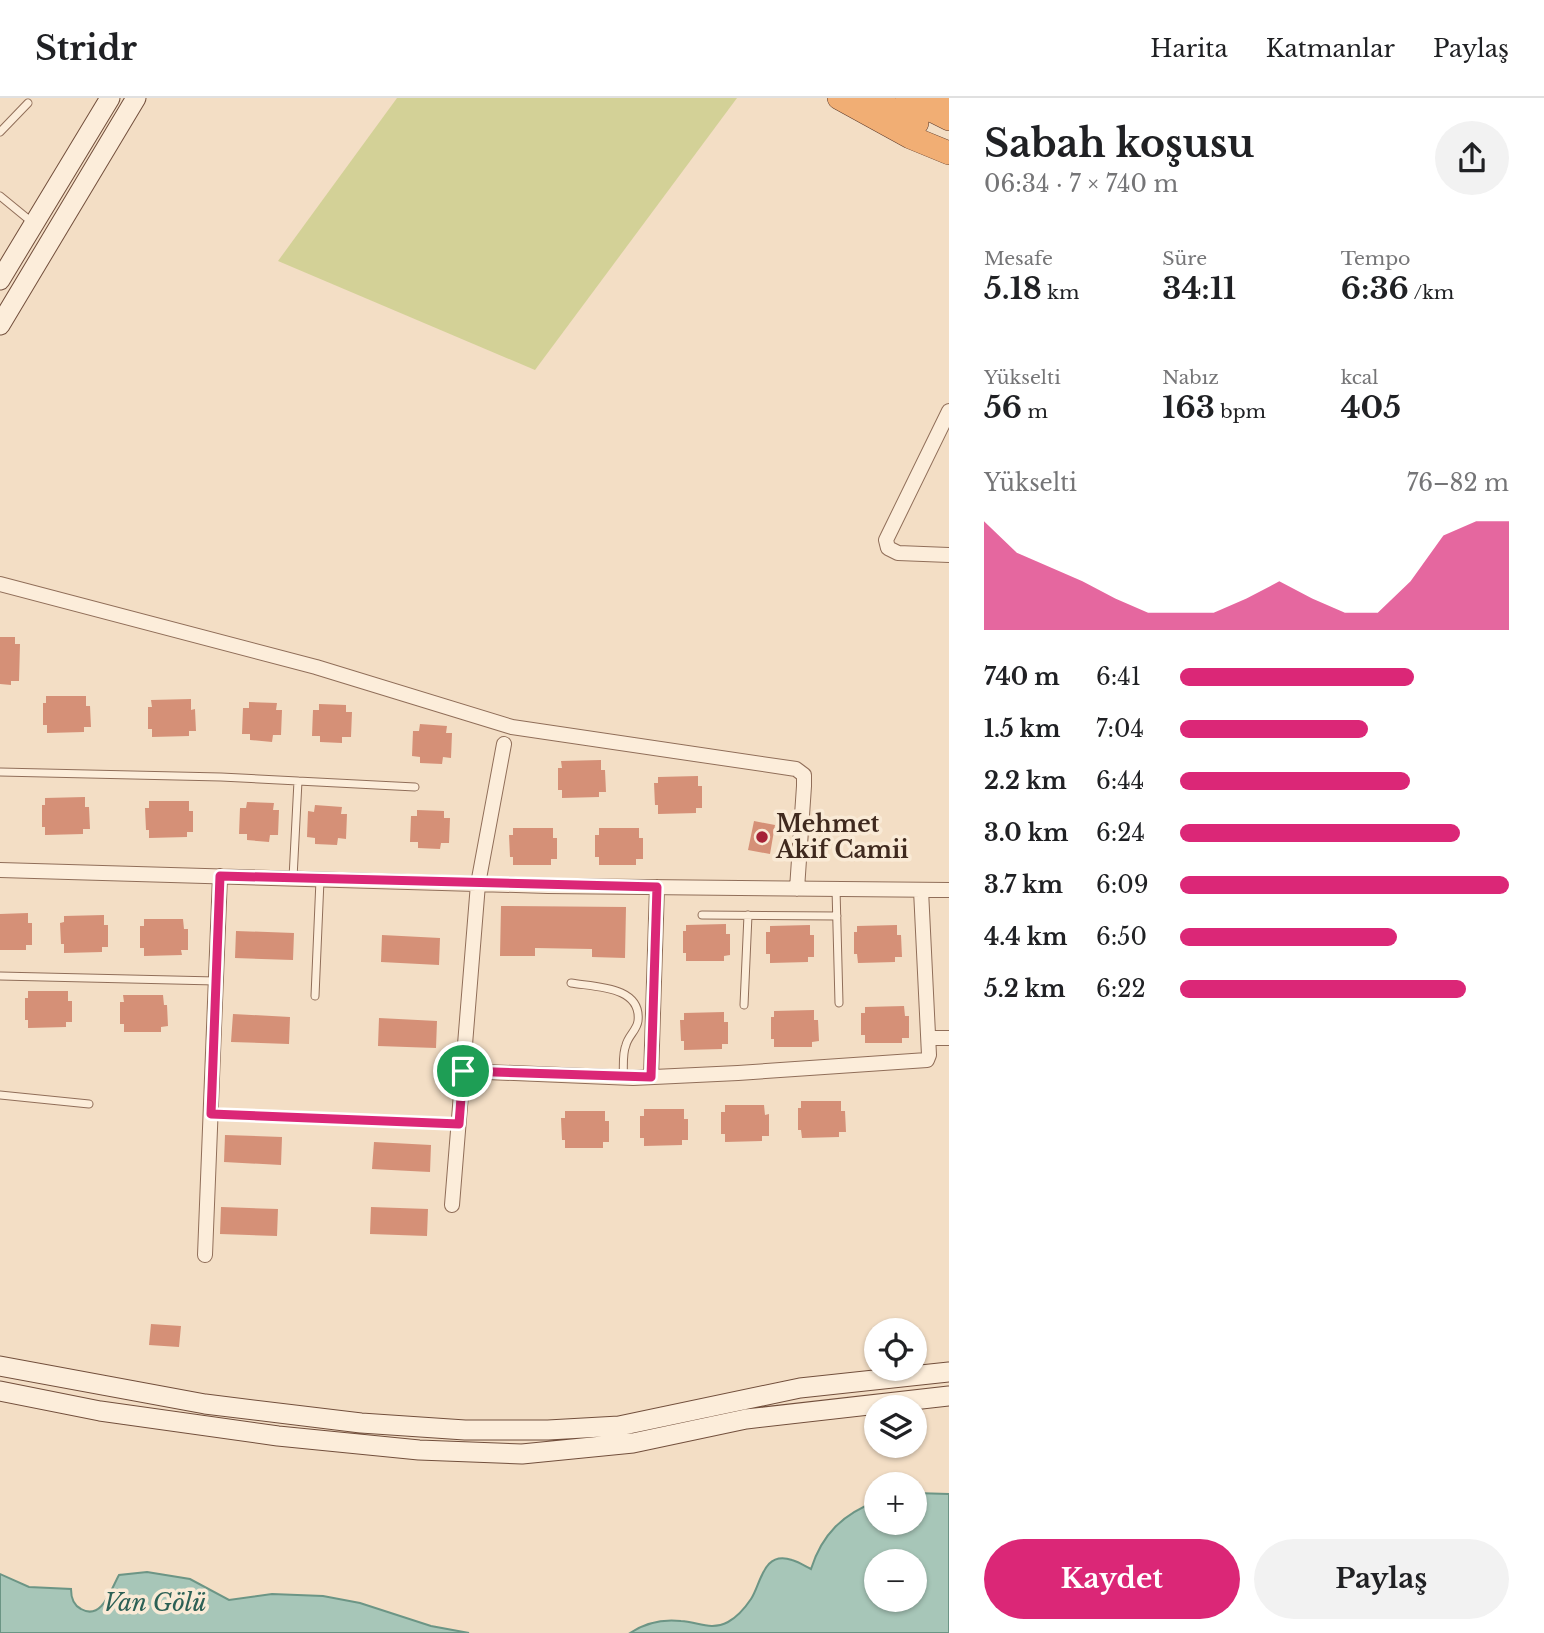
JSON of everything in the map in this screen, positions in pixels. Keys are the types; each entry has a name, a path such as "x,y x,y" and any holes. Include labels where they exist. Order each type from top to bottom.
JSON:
{"highway":[{"path":"839,98 910,137 949,153"},
{"path":"871,98 949,139"},
{"path":"907,98 949,119"},
{"path":"944,98 949,101"}],"main road":[{"path":"3,267 34,224 110,98"},
{"path":"0,325 136,98"},
{"path":"0,1366 140,1385 205,1404 360,1423 465,1430 548,1430 619,1426 800,1388 949,1372"},
{"path":"0,1391 100,1411 278,1436 419,1450 522,1454 633,1443 746,1419 949,1396"}],"street":[{"path":"3,267 30,277"},
{"path":"949,411 886,540 888,548 898,553 949,555"},
{"path":"0,584 316,667 512,727 796,769 804,775 797,888"},
{"path":"452,1205 478,884 504,744"},
{"path":"0,870 478,884 949,890"},
{"path":"205,1255 220,876"},
{"path":"651,1077 657,887"},
{"path":"463,1071 651,1077 926,1060 929,1055 929,1038 921,890"},
{"path":"929,1038 949,1038"}],"lane":[{"path":"0,132 28,103"},
{"path":"0,196 34,224"},
{"path":"0,772 415,786"},
{"path":"293,878 298,781"},
{"path":"315,996 320,879"},
{"path":"836,889 839,1003"},
{"path":"702,915 837,916"},
{"path":"744,1005 748,915"},
{"path":"0,976 216,981"},
{"path":"571,983 618,990 634,1000 638,1008 638,1022 625,1046 623,1077"},
{"path":"0,1095 89,1104"},
{"path":"211,1114 459,1124"}],"shaded area":[{"path":"397,98 737,98 535,370 278,261"}],"water":[{"path":"927,1493 949,1494 949,1633 630,1633 661,1621 710,1626 728,1622 749,1602 769,1564 782,1558 811,1569 821,1545 835,1527 864,1507 864,1535 927,1535"},
{"name":"Van Gölü","path":"147,1572 190,1579 229,1600 272,1594 323,1596 360,1603 431,1626 469,1633 0,1633 0,1574 29,1587 71,1589 74,1603 88,1612 95,1611 105,1602 119,1575"}],"building":[{"path":"0,637 15,637 15,644 20,644 19,681 11,681 11,685 0,684"},
{"path":"46,696 86,696 86,706 90,706 91,727 84,727 84,732 47,733 47,725 43,725 43,703 46,703"},
{"path":"191,699 191,710 195,709 196,731 189,731 189,736 152,737 152,729 148,729 148,707 152,707 151,700"},
{"path":"249,702 277,703 276,710 282,710 281,735 273,735 272,742 250,740 250,734 242,734 243,708 249,708"},
{"path":"319,704 346,705 346,712 352,712 351,737 342,737 342,743 320,742 320,736 312,736 313,710 319,710"},
{"path":"420,724 447,726 446,733 452,733 451,758 443,757 442,764 420,763 420,757 412,756 413,731 419,731"},
{"path":"601,760 601,770 605,770 606,792 599,792 599,797 562,798 562,790 558,790 558,768 562,768 561,761"},
{"path":"698,776 698,786 702,786 702,808 696,808 696,813 658,814 654,783 658,783 658,777"},
{"path":"85,797 85,807 89,807 90,829 83,829 83,834 45,835 45,827 42,827 42,805 45,805 45,798"},
{"path":"149,801 189,801 189,811 193,811 193,832 187,832 187,837 149,838 145,808 149,808"},
{"path":"247,802 274,803 273,810 279,810 278,835 270,835 269,842 247,840 247,834 239,834 240,808 246,808"},
{"path":"315,805 342,807 341,814 347,814 346,839 338,838 337,845 315,844 315,838 307,837 308,811 314,812"},
{"path":"417,810 444,811 444,818 450,818 449,843 441,843 440,849 418,848 418,842 410,842 411,816 417,816"},
{"name":"Mehmet Akif Camii","path":"754,821 775,825 770,854 748,850"},
{"path":"513,828 553,828 553,838 557,838 557,859 551,859 551,865 513,865 509,835 513,835"},
{"path":"599,828 639,828 639,838 643,838 643,859 636,859 636,865 599,865 599,857 595,857 595,835 599,835"},
{"path":"501,906 626,907 625,958 592,957 592,949 535,948 535,956 500,956"},
{"path":"28,913 28,923 32,923 32,945 26,945 26,950 0,950 0,914"},
{"path":"104,915 104,925 108,925 108,947 102,947 102,952 64,953 60,923 64,922 64,916"},
{"path":"144,919 183,919 184,929 188,929 188,950 181,950 182,955 144,956 144,948 140,948 140,926 144,926"},
{"path":"726,924 726,934 730,934 730,955 724,956 724,961 686,961 686,953 683,953 683,931 686,931 686,925"},
{"path":"810,925 810,935 814,935 814,957 808,957 808,962 770,963 770,954 766,954 766,932 770,932 770,926"},
{"path":"897,925 897,935 901,935 902,957 895,957 895,962 858,963 857,954 854,954 854,932 857,932 857,926"},
{"path":"236,931 294,933 293,960 235,958"},
{"path":"382,935 440,938 439,965 381,962"},
{"path":"28,991 68,991 68,1001 72,1001 72,1022 66,1022 66,1027 28,1028 28,1020 25,1020 25,998 28,998"},
{"path":"123,995 163,995 164,1005 167,1005 168,1026 161,1027 161,1032 124,1032 124,1024 120,1024 120,1002 124,1002"},
{"path":"904,1006 905,1016 909,1016 909,1038 902,1038 902,1043 865,1043 865,1035 861,1035 861,1013 865,1013 865,1007"},
{"path":"814,1010 814,1020 818,1020 819,1041 812,1042 812,1047 774,1047 774,1039 771,1039 771,1017 774,1017 774,1011"},
{"path":"724,1012 724,1022 728,1022 728,1044 722,1044 722,1049 684,1050 680,1020 684,1020 684,1013"},
{"path":"233,1014 290,1017 289,1044 231,1042"},
{"path":"379,1018 437,1021 436,1048 378,1046"},
{"path":"801,1101 841,1101 841,1111 845,1111 846,1132 839,1132 839,1137 802,1138 801,1130 798,1130 798,1108 801,1108"},
{"path":"725,1105 764,1105 765,1115 769,1114 769,1136 762,1136 762,1141 725,1142 725,1134 721,1134 721,1112 725,1112"},
{"path":"644,1109 684,1109 684,1119 688,1119 688,1140 682,1140 682,1145 644,1146 644,1138 640,1138 640,1116 644,1116"},
{"path":"565,1111 605,1111 605,1121 609,1121 609,1142 603,1142 603,1148 565,1148 561,1118 565,1118"},
{"path":"225,1135 282,1137 281,1165 224,1162"},
{"path":"374,1142 431,1145 430,1172 372,1169"},
{"path":"221,1207 278,1209 277,1236 220,1234"},
{"path":"371,1207 428,1209 427,1236 370,1234"},
{"path":"151,1324 181,1326 179,1347 149,1345"}],"place":[{"name":"Mehmet Akif Camii","path":"762,837"}],"route":[{"path":"220,876 657,887 651,1077 463,1071 459,1124 211,1114 220,876"}]}
